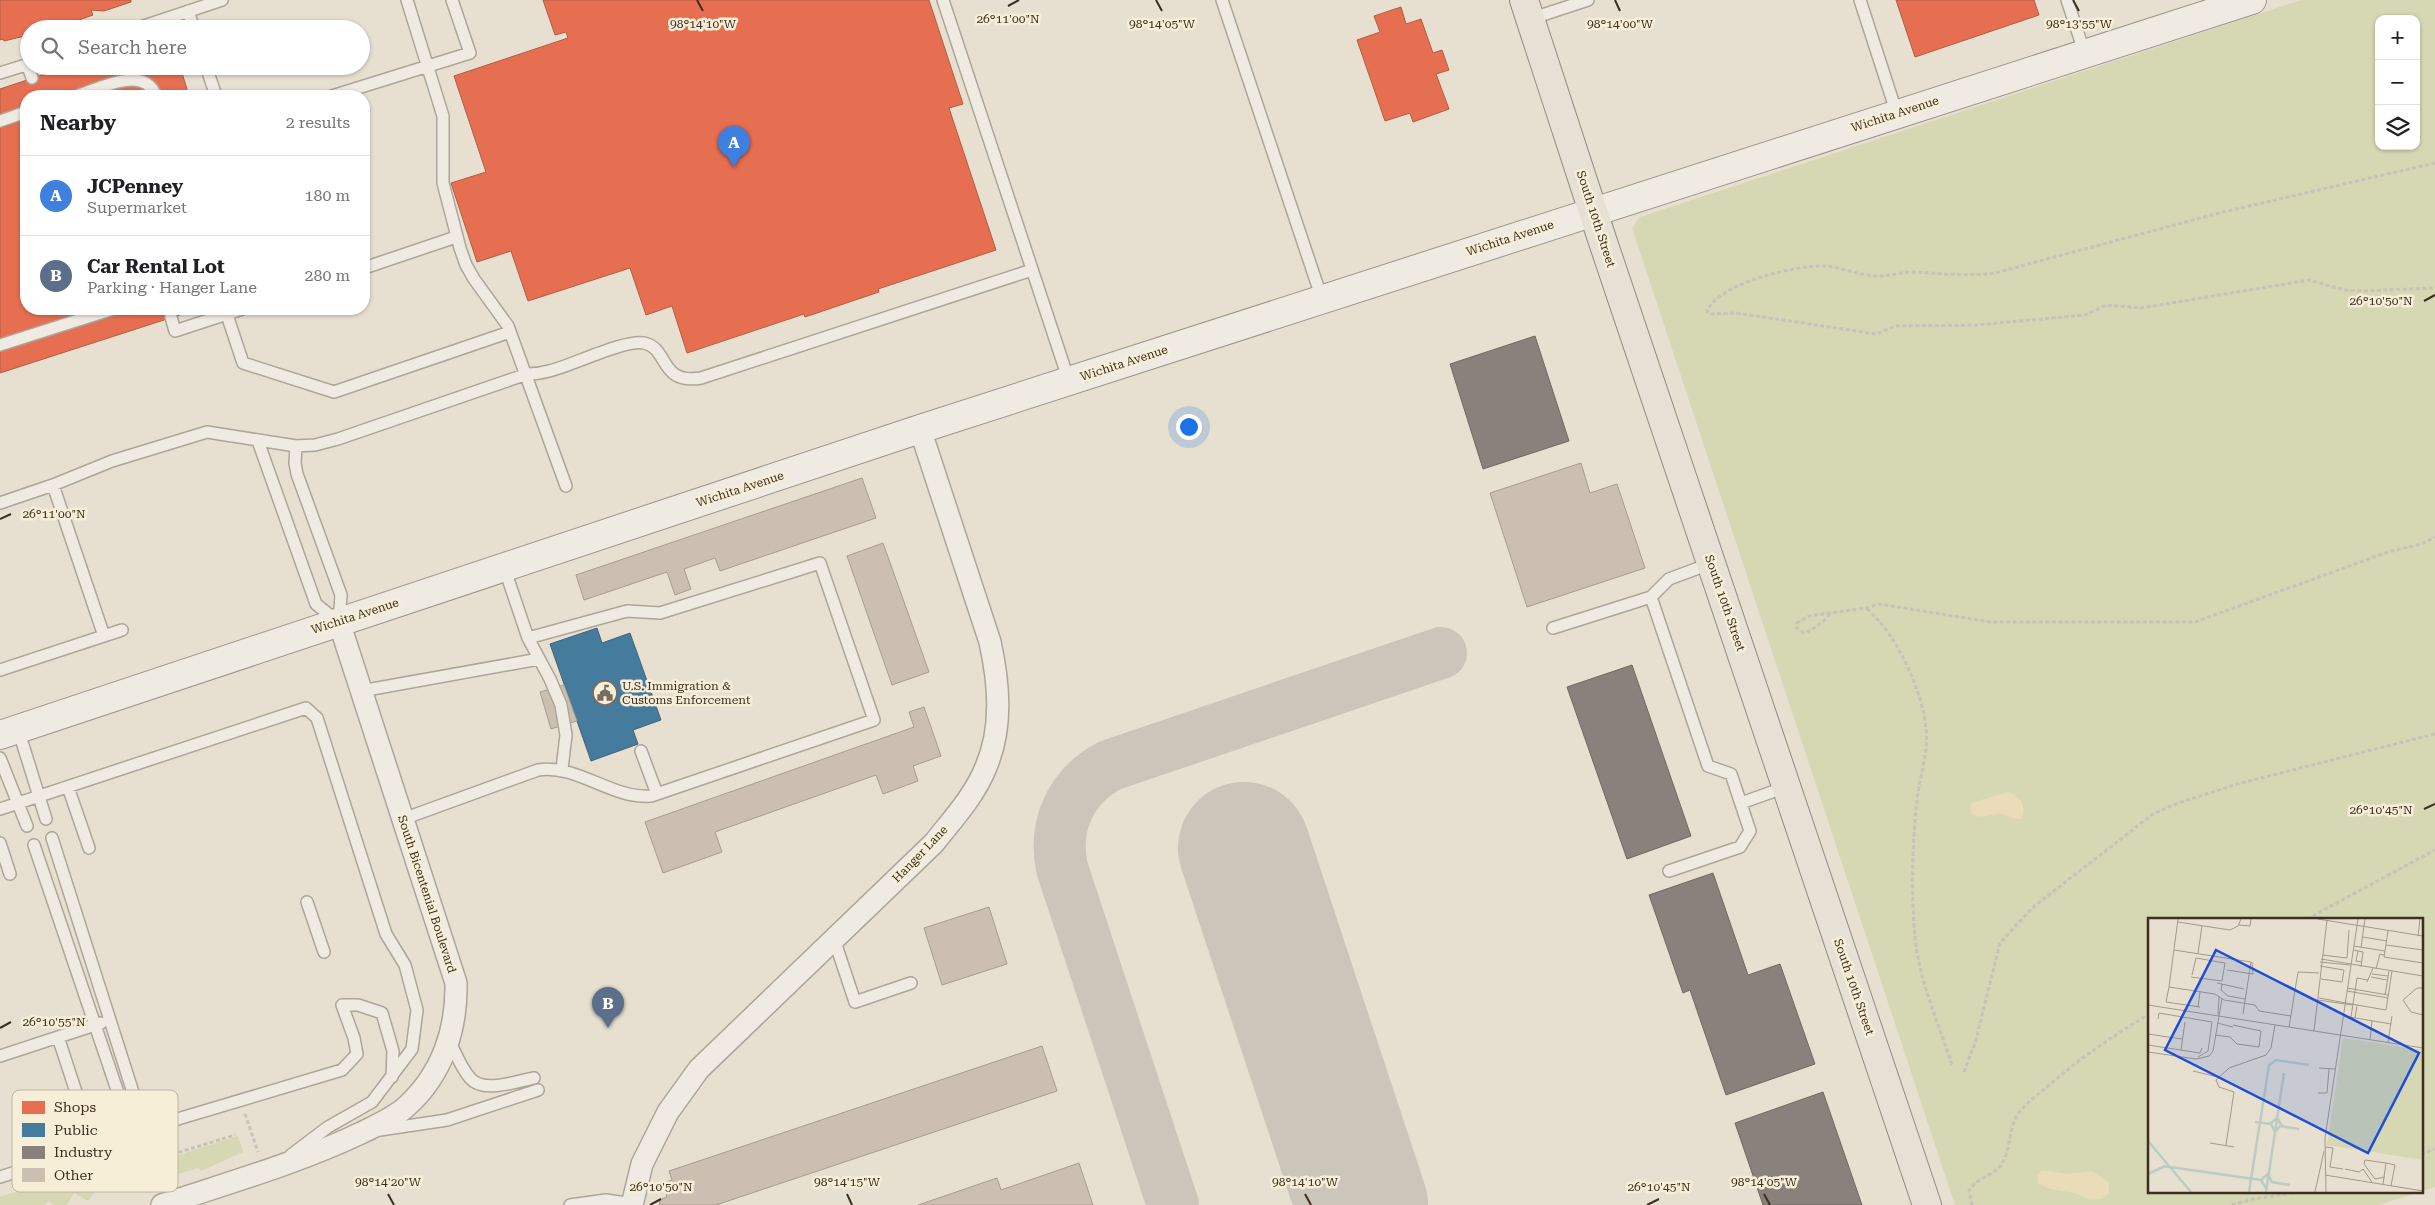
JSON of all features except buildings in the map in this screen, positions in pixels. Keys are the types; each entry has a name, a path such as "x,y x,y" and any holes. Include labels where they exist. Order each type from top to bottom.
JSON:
{"main road":[{"name":"Wichita Avenue","path":"4,737 339,622 920,429 2252,0"},
{"name":"South 10th Street","path":"1527,9 1593,212 1928,1205"}],"street":[{"name":"Hanger Lane","path":"633,1204 642,1164 668,1112 699,1069 934,843 965,804 986,767 998,721 998,676 990,642 920,429"},
{"name":"South Bicentenial Boulevard","path":"178,1191 278,1166 336,1145 391,1119 407,1106 434,1073 450,1040 454,1019 456,983 339,622"}],"lane":[{"path":"162,20 222,0"},
{"path":"406,0 443,116 443,182 456,237 466,265 500,312 510,332 527,374 566,486"},
{"path":"351,90 470,53 452,0"},
{"path":"943,0 1069,381"},
{"path":"1222,0 1322,300"},
{"path":"1527,9 1588,0"},
{"path":"1860,0 1897,114"},
{"path":"2067,0 2085,54"},
{"path":"188,11 191,20"},
{"path":"0,73 20,67"},
{"path":"209,75 214,90"},
{"path":"95,90 132,78 145,81 154,90"},
{"path":"0,121 20,114"},
{"path":"370,266 456,237"},
{"path":"0,502 53,485 112,461 207,432 296,446 315,445 338,440 527,374 548,372 631,343 640,342 654,348 672,374 690,380 701,378 1032,270"},
{"path":"0,345 94,315"},
{"path":"171,318 175,331 216,315"},
{"path":"227,315 243,363 334,392 510,332"},
{"path":"258,440 316,604 339,622"},
{"path":"296,446 295,463 297,474 342,595 339,622"},
{"path":"53,485 104,636"},
{"path":"403,819 538,770 562,769 631,795 642,797 657,794 874,720 820,563 660,613 627,611 528,638"},
{"path":"1553,628 1651,597 1669,579 1712,564"},
{"path":"504,567 528,638 561,705 566,735 562,769"},
{"path":"1651,597 1708,766 1732,774 1750,831 1740,848 1669,871"},
{"path":"0,670 122,630"},
{"path":"362,691 540,659"},
{"path":"0,809 306,708 317,718 386,934 405,965 417,1010 412,1050 372,1102 328,1127 278,1166"},
{"path":"4,737 39,797 46,819"},
{"path":"4,737 20,803 28,826"},
{"path":"642,752 657,794"},
{"path":"68,787 89,848"},
{"path":"1741,803 1787,787"},
{"path":"52,838 133,1090"},
{"path":"0,843 10,874"},
{"path":"34,845 116,1090"},
{"path":"307,902 324,952"},
{"path":"834,939 854,1002 912,983"},
{"path":"78,975 94,970"},
{"path":"178,1120 342,1070 357,1054 342,1005 358,1005 382,1014 393,1051 392,1077"},
{"path":"0,1056 95,1026 110,1019"},
{"path":"58,1037 75,1090"},
{"path":"450,1040 470,1079 479,1085 493,1085 534,1078"},
{"path":"114,1083 129,1078"},
{"path":"361,1133 447,1120 538,1090"},
{"path":"0,1177 12,1173"},
{"path":"570,1205 606,1200 633,1204"}],"path":[{"path":"2435,163 2223,212 1995,273 1980,275 1912,272 1880,276 1825,266 1786,270 1768,274 1732,289 1718,298 1707,312 1710,314 1736,313 1876,334 1896,326 1977,325 2062,318 2085,315 2106,305 2141,308 2310,280 2344,290 2435,288"},
{"path":"1830,614 1823,622 1810,631 1804,633 1797,628 1797,623 1801,619 1830,614 1866,608 1878,604 1990,622 2195,622 2388,552 2422,544 2435,537"},
{"path":"1866,608 1883,625 1898,650 1913,683 1924,719 1926,742 1915,816 1915,938 1923,975 1952,1065"},
{"path":"1964,1072 1975,1042 2000,943 2032,908 2153,814 2178,803 2241,783 2435,734"},
{"path":"2309,918 2435,850"},
{"path":"1972,1205 1969,1191 1978,1179 1996,1170 2002,1164 2011,1128 2018,1114 2029,1102 2079,1060 2148,1015"},
{"path":"246,1117 258,1152"},
{"path":"178,1153 235,1135"},
{"path":"2422,1154 2435,1149"},
{"path":"2232,1205 2252,1199 2298,1192"}],"green space":[{"path":"2301,0 2435,0 2435,1187 2422,1191 2422,918 2148,918 2148,1192 2419,1192 2379,1205 1955,1205 1632,228 1640,217"},
{"path":"238,1136 243,1152 201,1171 198,1168 178,1174 178,1155"},
{"path":"15,1192 95,1192 88,1201 74,1193 67,1205 54,1205 48,1201 45,1205 0,1205 0,1197"}],"sand":[{"path":"2008,792 2022,802 2024,810 2021,819 2015,819 2003,814 1982,817 1972,814 1971,803"},
{"path":"2042,1170 2068,1174 2092,1171 2109,1183 2109,1193 2101,1199 2090,1200 2075,1193 2050,1189 2038,1183 2038,1175"}],"taxiway":[{"path":"1173,1205 1062,868 1060,837 1068,808 1085,783 1111,765 1441,653"}],"runway":[{"path":"1244,848 1362,1205"}],"place":[{"name":"JCPenney","path":"734,167"},
{"name":"U.S. Immigration & Customs Enforcement","path":"605,693"},
{"name":"Car Rental Lot","path":"608,1028"}]}
